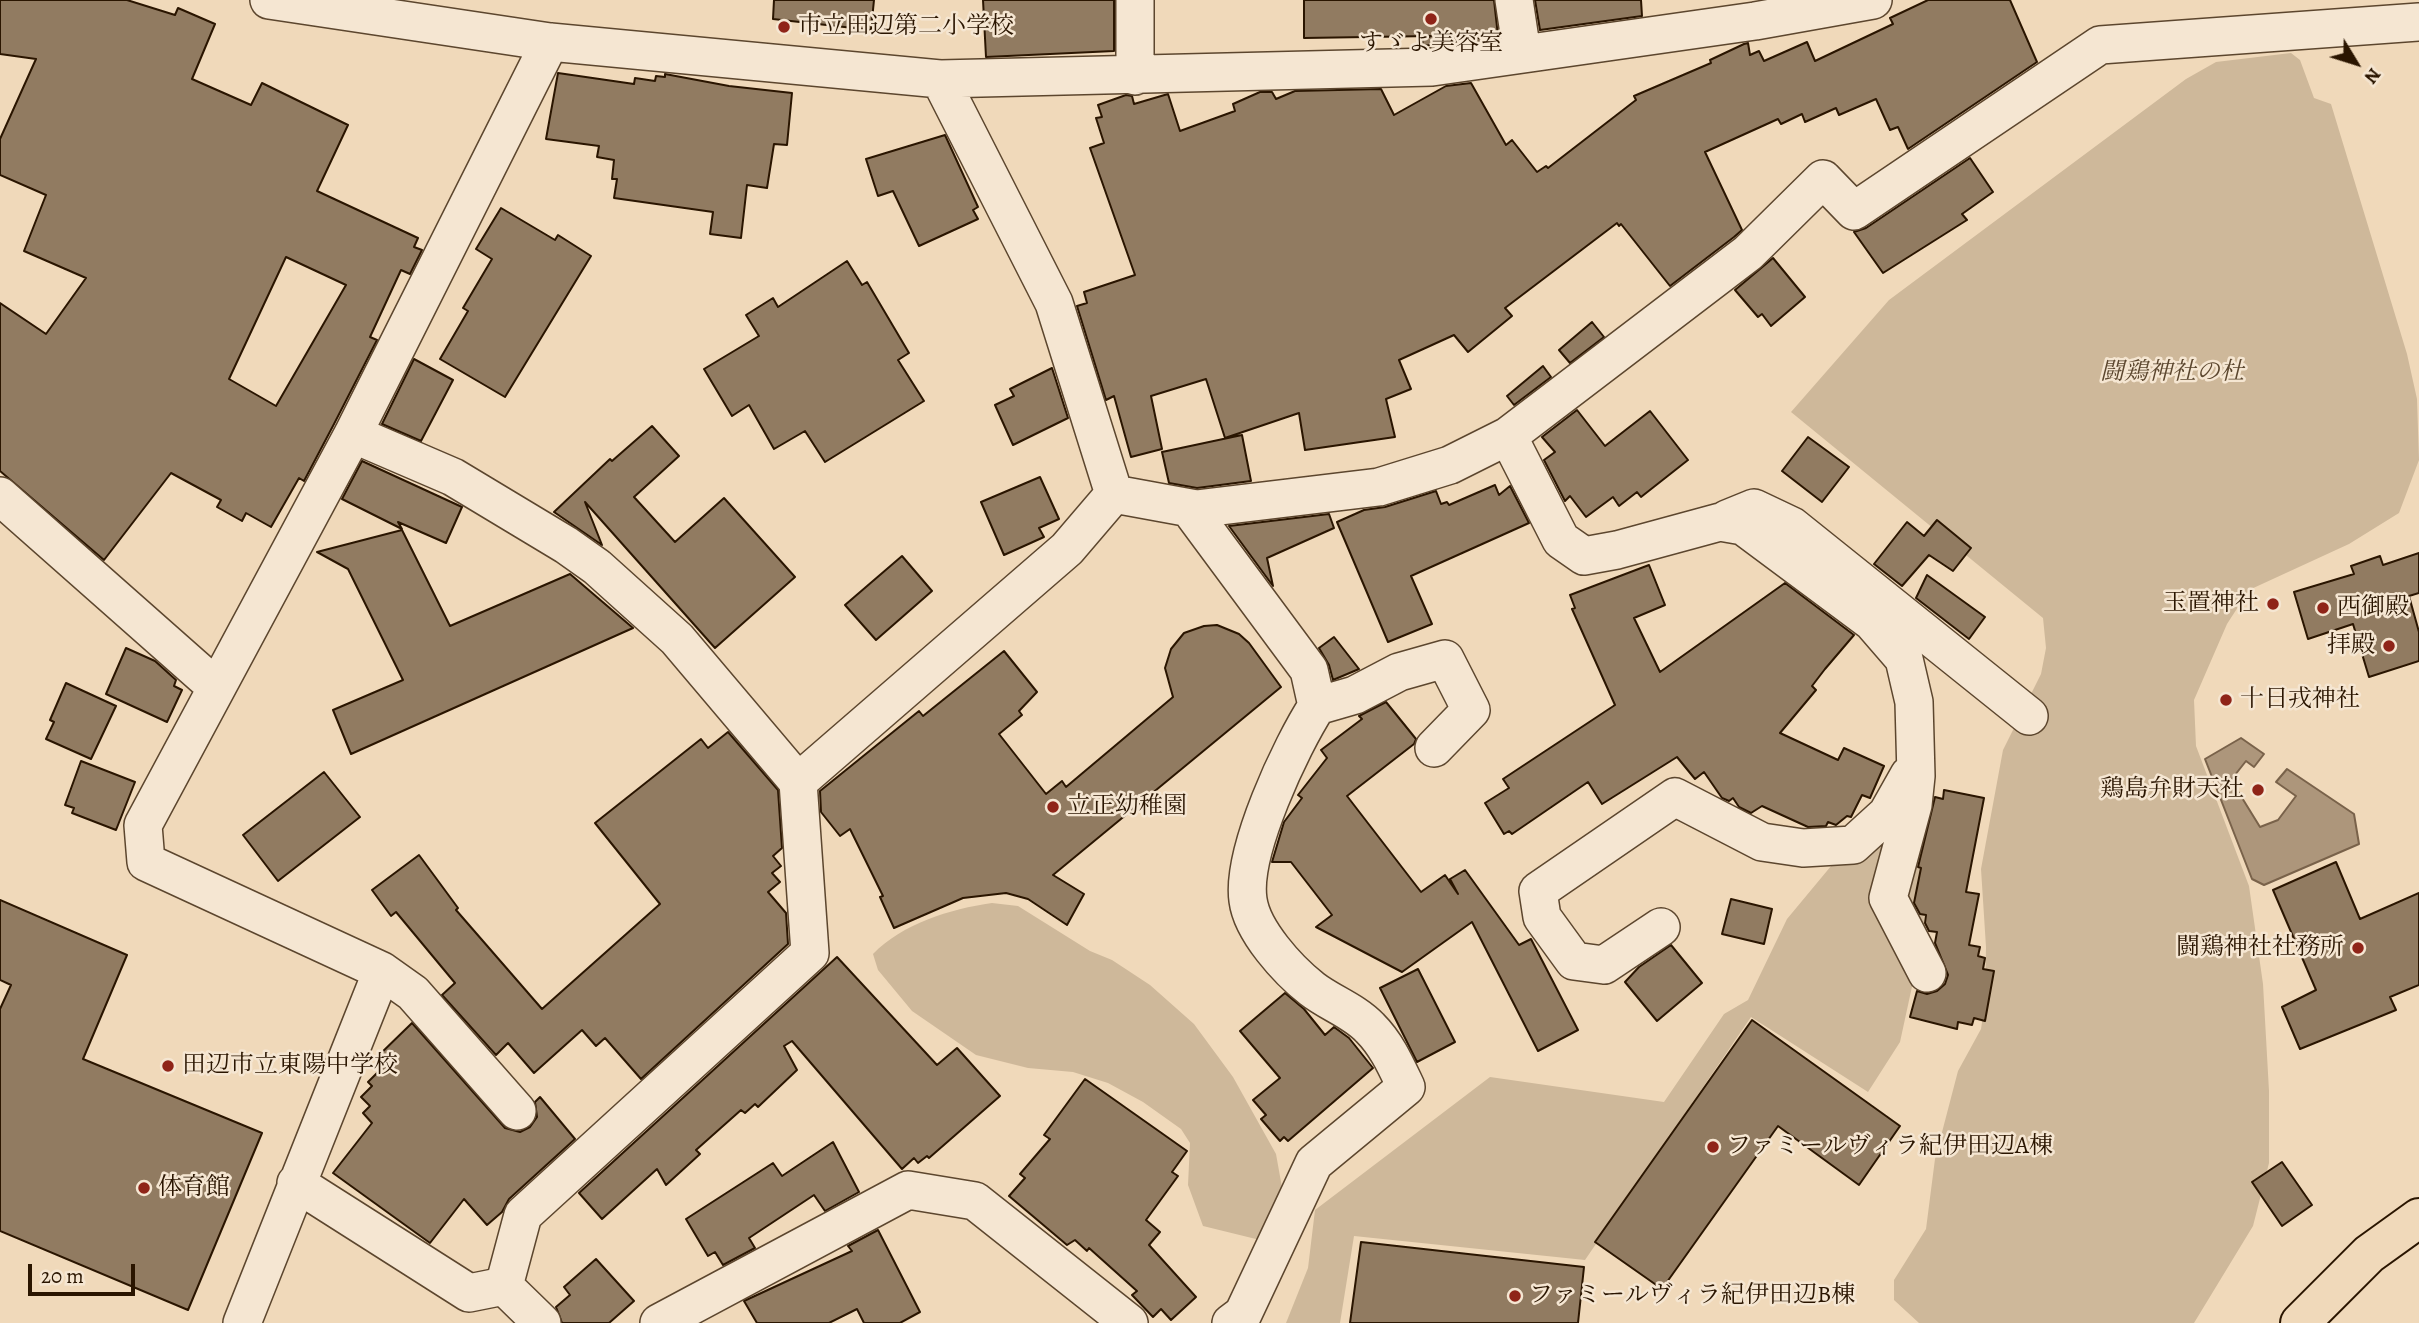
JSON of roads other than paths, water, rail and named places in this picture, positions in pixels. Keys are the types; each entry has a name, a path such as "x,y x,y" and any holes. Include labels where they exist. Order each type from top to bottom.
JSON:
{"main road":[{"path":"2300,1323 2369,1254 2419,1218"}],"street":[{"path":"269,0 550,42 940,79 1432,67 1755,21 1873,0"},
{"path":"1135,0 1135,76"},
{"path":"1514,0 1522,53"},
{"path":"1114,494 1189,508 1380,487 1450,465 1508,436 1748,253 1823,179 1854,211 2100,45 2419,22"},
{"path":"517,1111 413,993 382,971 146,862 143,825 353,434 550,42"},
{"path":"940,79 1054,303 1114,494"},
{"path":"353,434 453,477 566,545 597,567 677,639 797,782 810,953 523,1215 504,1286"},
{"path":"1508,436 1561,540 1584,556 1720,522 1754,508 1792,526 2029,716"},
{"path":"797,782 1067,549 1114,494"},
{"path":"0,496 216,687"},
{"path":"1189,508 1309,670 1317,706 1277,780 1250,865 1248,900 1262,933 1289,969 1315,991 1369,1026 1388,1049 1406,1087 1314,1163 1243,1314 1231,1323"},
{"path":"1720,522 1743,526 1872,622 1904,659 1914,702 1913,805 1888,898 1927,973"},
{"path":"1317,706 1354,695 1399,672 1445,659 1471,710 1434,748"},
{"path":"1661,927 1604,965 1574,961 1542,917 1538,891 1675,797 1762,842 1803,848 1853,845 1887,814 1914,765"},
{"path":"242,1323 382,971"},
{"path":"296,1183 469,1293 504,1286"},
{"path":"659,1323 908,1190 975,1201 1129,1323"},
{"path":"504,1286 542,1323"}],"place":[{"name":"すゞよ美容室","path":"1431,19"},
{"name":"市立田辺第二小学校","path":"784,27"},
{"name":"玉置神社","path":"2273,604"},
{"name":"西御殿","path":"2323,608"},
{"name":"拝殿","path":"2389,646"},
{"name":"十日戎神社","path":"2226,700"},
{"name":"鶏島弁財天社","path":"2258,790"},
{"name":"立正幼稚園","path":"1053,807"},
{"name":"闘鶏神社社務所","path":"2358,948"},
{"name":"田辺市立東陽中学校","path":"168,1066"},
{"name":"ファミールヴィラ紀伊田辺A棟","path":"1713,1147"},
{"name":"体育館","path":"144,1188"},
{"name":"ファミールヴィラ紀伊田辺B棟","path":"1515,1296"}],"park label":[{"name":"闘鶏神社の杜","path":"2172,373"}]}
